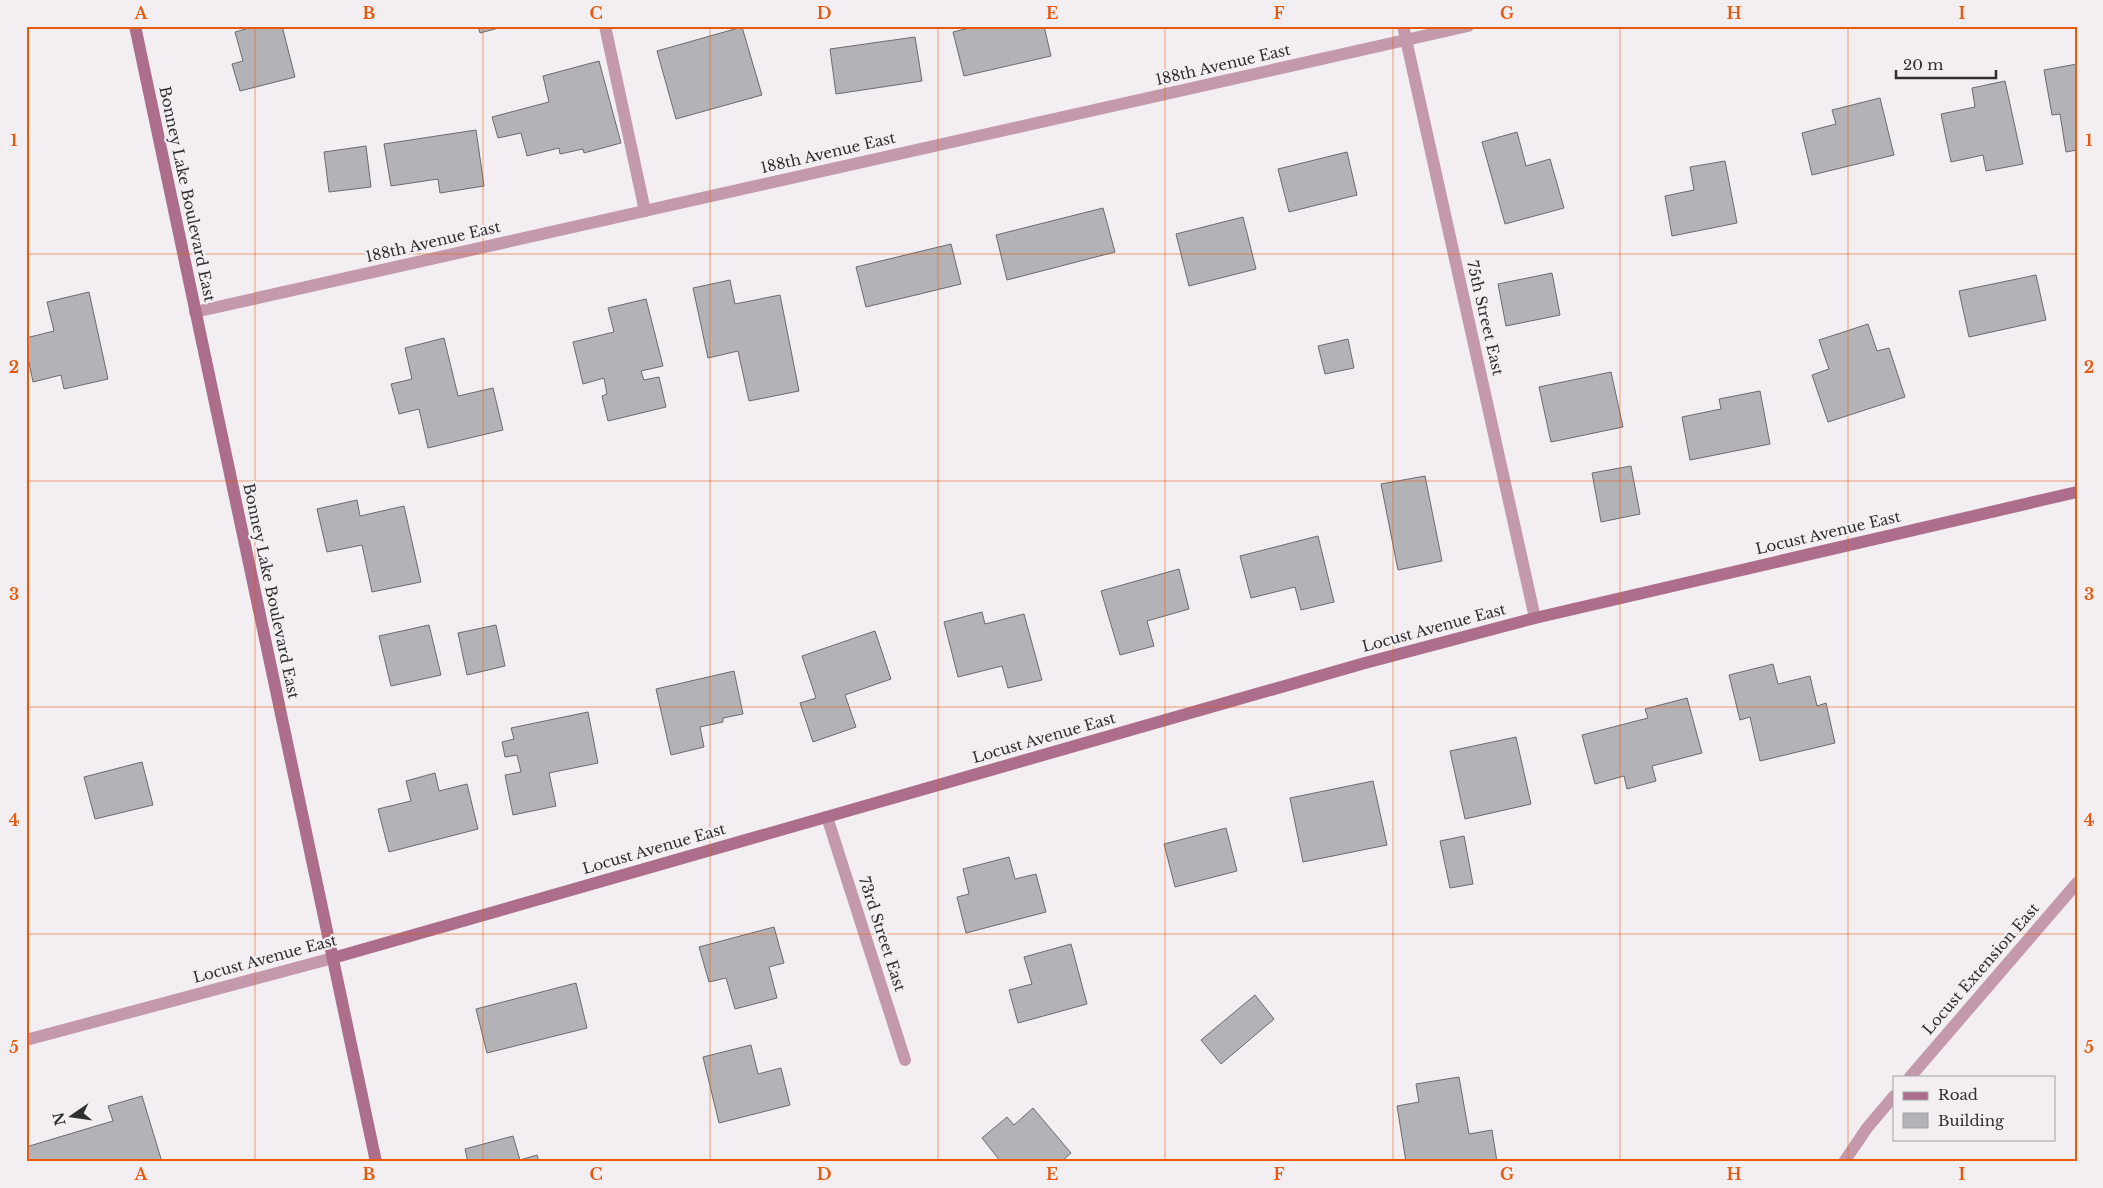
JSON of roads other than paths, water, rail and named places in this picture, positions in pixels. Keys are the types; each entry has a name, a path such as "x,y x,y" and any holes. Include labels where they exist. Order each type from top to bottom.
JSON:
{"street":[{"name":"Bonney Lake Boulevard East","path":"135,26 376,1162"},
{"path":"605,26 645,211"},
{"name":"75th Street East","path":"1404,26 1535,618"},
{"name":"188th Avenue East","path":"195,312 1468,26"},
{"name":"Locust Avenue East","path":"26,1040 332,958 1365,663 1535,618 2077,492"},
{"name":"73rd Street East","path":"827,817 905,1060"},
{"name":"Locust Extension East","path":"1911,1076 2077,883"},
{"path":"1844,1162 1867,1128 1893,1097"}]}
